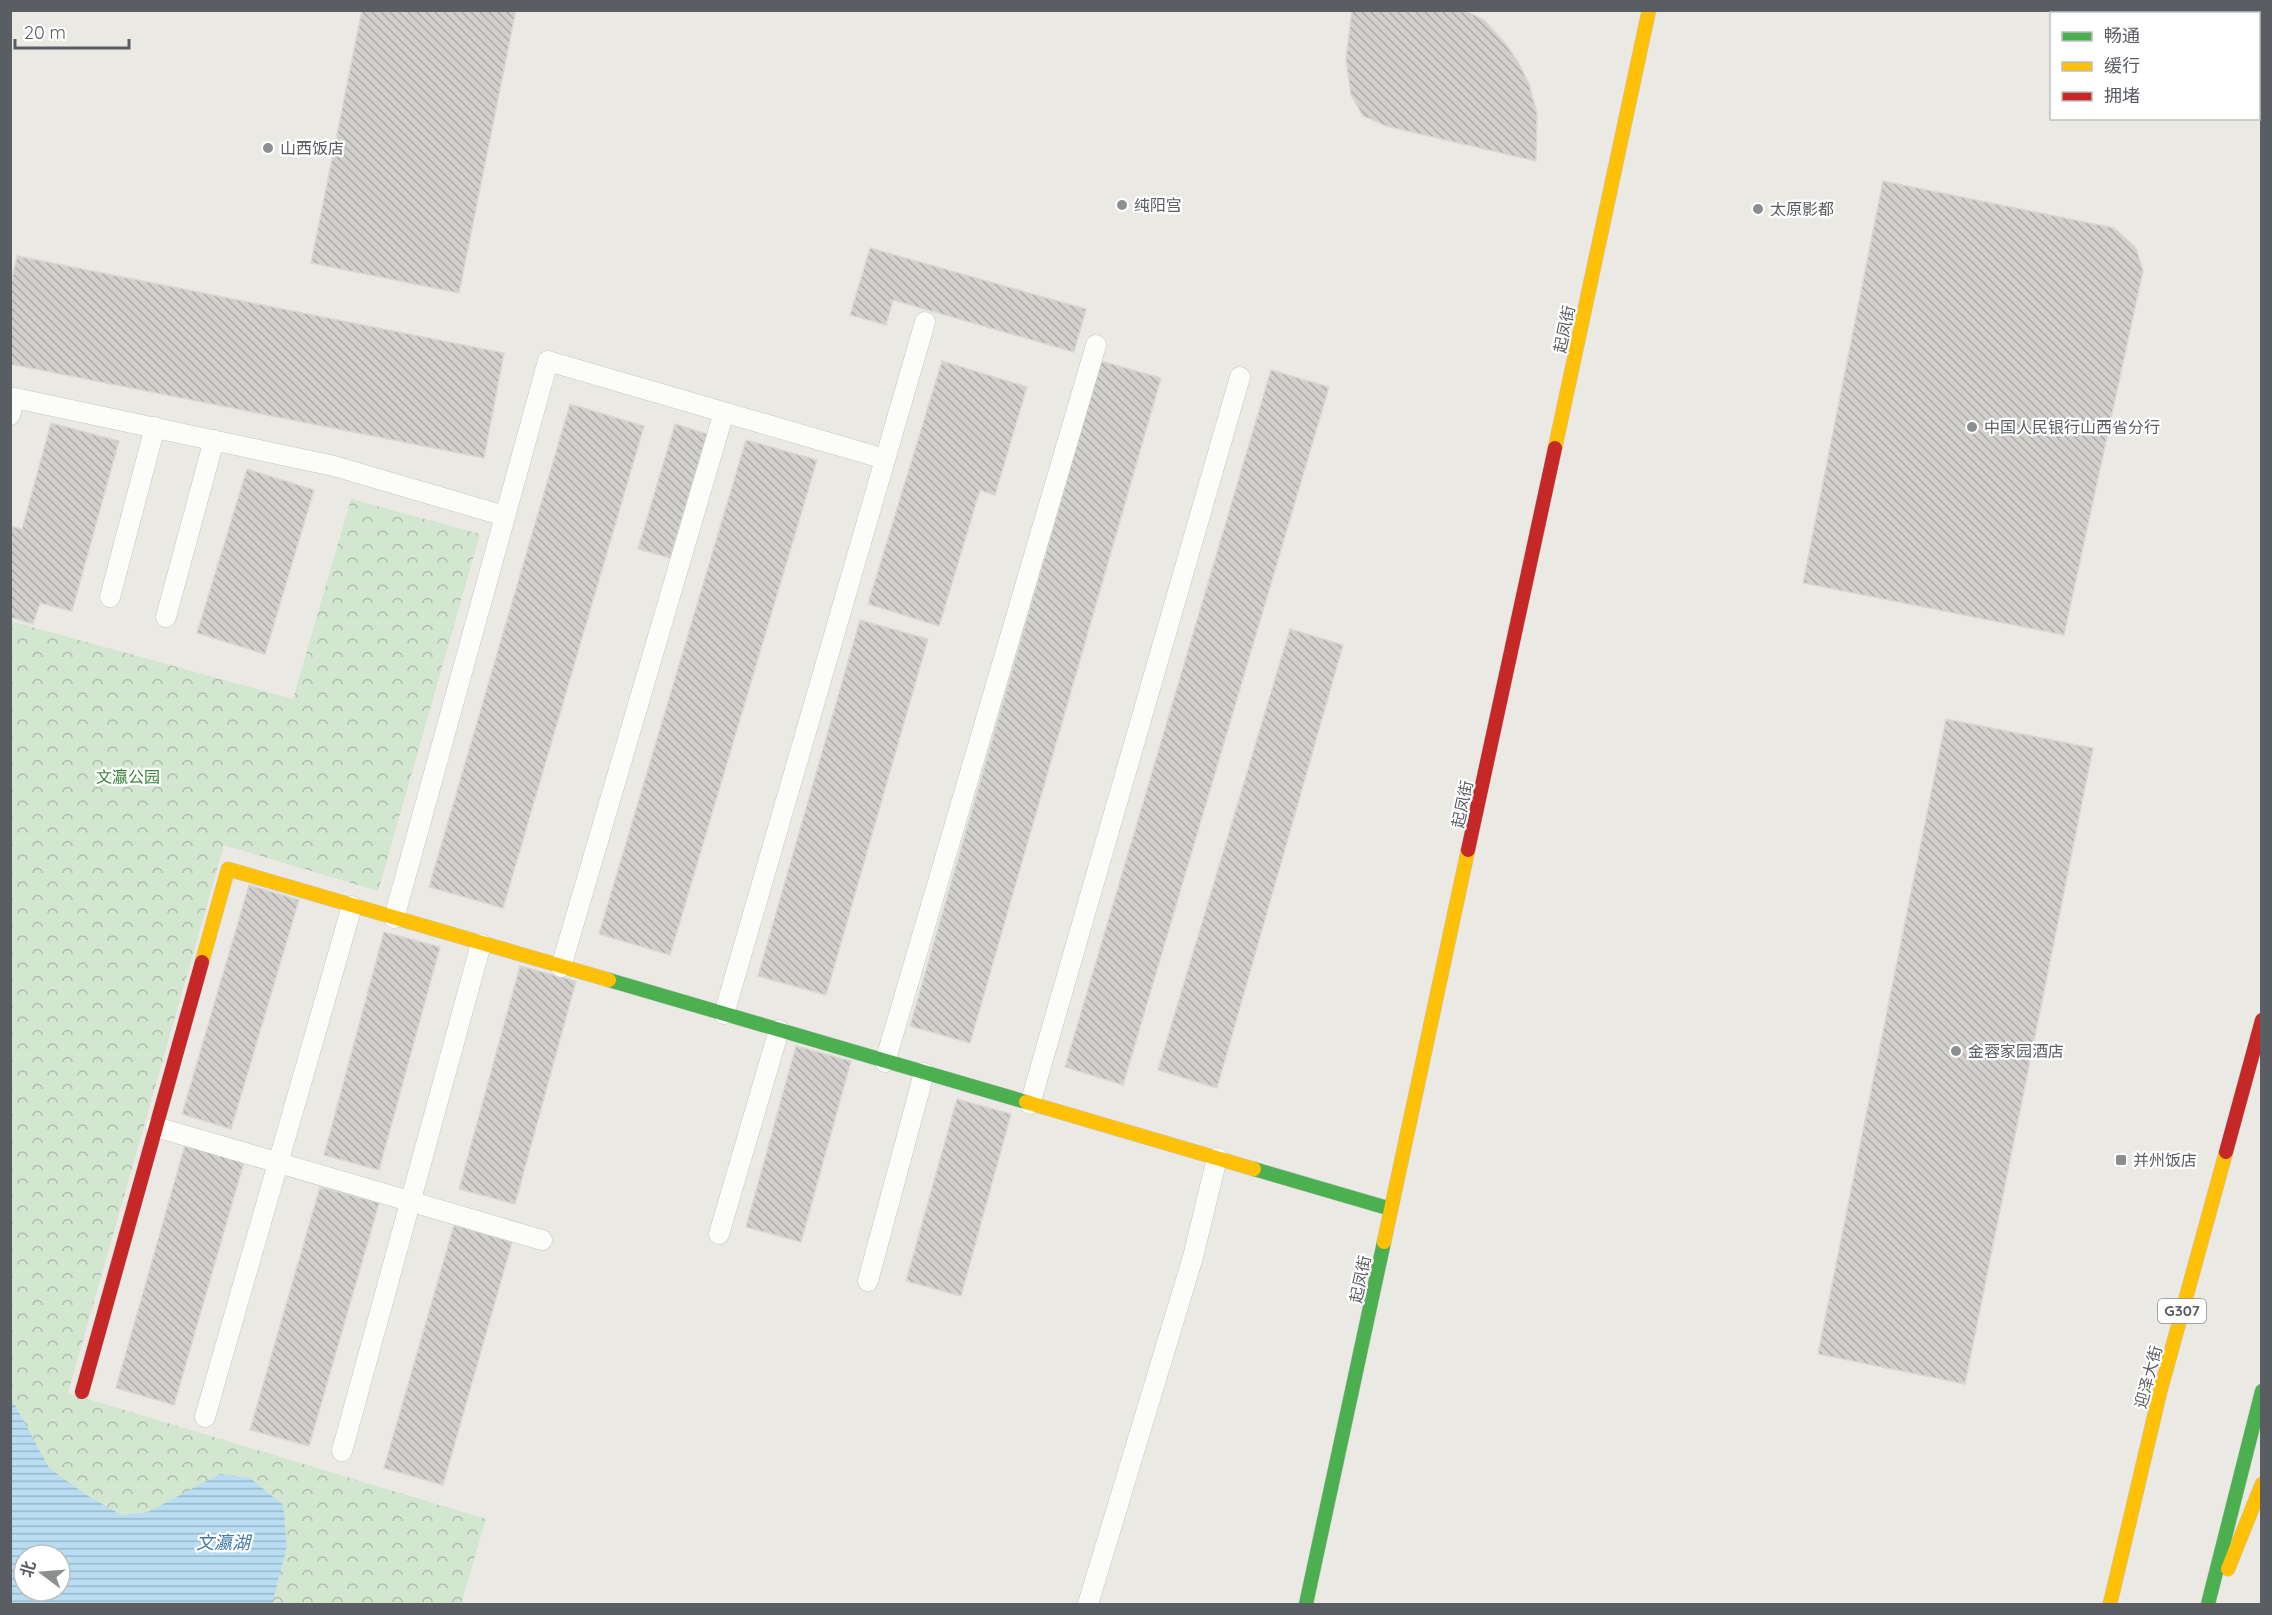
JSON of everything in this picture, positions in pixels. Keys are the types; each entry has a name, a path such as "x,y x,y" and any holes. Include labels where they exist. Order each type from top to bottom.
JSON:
{"main road":[{"name":"起凤街","path":"1306,1605 1649,10"},
{"path":"82,1392 228,869 1391,1209"},
{"name":"迎泽大街","path":"2110,1605 2160,1392 2262,1020"},
{"path":"2208,1605 2262,1391"},
{"path":"2214,1605 2262,1484"}],"lane":[{"path":"724,1014 925,321"},
{"path":"885,1062 1096,345"},
{"path":"394,918 548,361 885,459"},
{"path":"1030,1104 1240,376"},
{"path":"10,416 15,398 334,466 505,516"},
{"path":"561,967 723,412"},
{"path":"110,597 155,428"},
{"path":"166,617 214,440"},
{"path":"206,1417 352,906"},
{"path":"342,1451 481,944"},
{"path":"719,1234 779,1030"},
{"path":"868,1281 924,1073"},
{"path":"156,1127 542,1240"},
{"path":"1088,1605 1193,1257 1217,1158"}],"green space":[{"name":"文瀛公园","path":"351,499 480,534 378,891 224,845 68,1393 486,1519 461,1604 11,1604 10,621 293,699"}],"water":[{"name":"文瀛湖","path":"10,1396 49,1468 85,1494 121,1515 148,1512 220,1474 250,1478 283,1505 287,1546 272,1604 11,1604"}],"building":[{"path":"362,10 516,10 459,293 311,263"},
{"path":"1352,10 1464,10 1484,20 1505,43 1529,84 1537,114 1536,161 1386,126 1363,116 1351,95 1346,59"},
{"name":"中国人民银行山西省分行","path":"1883,181 2114,228 2136,248 2143,271 2064,635 1803,583"},
{"path":"870,248 1086,309 1074,352 893,300 886,325 850,315"},
{"path":"17,256 504,353 484,458 10,364 10,287"},
{"path":"942,361 1027,387 995,495 980,490 939,626 868,604"},
{"path":"1101,361 1161,378 970,1043 910,1026"},
{"path":"1271,370 1329,387 1123,1085 1065,1067"},
{"path":"570,404 644,426 503,908 429,887"},
{"path":"51,423 119,441 72,611 40,603 33,624 10,617 10,526 22,529"},
{"path":"675,424 707,434 670,558 638,549"},
{"path":"746,440 817,460 670,955 599,934"},
{"path":"247,469 314,490 265,654 197,633"},
{"path":"860,620 928,639 826,995 758,976"},
{"path":"1290,629 1343,645 1217,1088 1158,1070"},
{"name":"金蓉家园酒店","path":"1946,719 2093,748 1965,1384 1818,1354"},
{"path":"249,885 299,900 231,1129 182,1114"},
{"path":"384,932 440,947 379,1170 324,1155"},
{"path":"520,966 576,981 515,1204 459,1189"},
{"path":"796,1046 851,1061 801,1242 746,1227"},
{"path":"957,1099 1011,1114 961,1296 906,1281"},
{"path":"185,1145 244,1162 174,1405 116,1388"},
{"path":"320,1187 379,1203 309,1446 250,1430"},
{"path":"454,1225 512,1242 443,1485 384,1468"}],"traffic: fast":[{"path":"609,980 1026,1102"},
{"path":"1254,1169 1391,1209"},
{"path":"1306,1604 1384,1242"},
{"path":"2208,1604 2262,1391"}],"traffic: slow":[{"path":"1555,448 1649,10"},
{"path":"1384,1242 1468,850"},
{"path":"202,962 228,869 609,980"},
{"path":"1026,1102 1254,1169"},
{"path":"2110,1604 2160,1392 2226,1152"},
{"path":"2228,1569 2262,1484"}],"traffic: jam":[{"path":"1468,850 1555,448"},
{"path":"82,1392 202,962"},
{"path":"2226,1152 2262,1020"}],"place":[{"name":"山西饭店","path":"268,148"},
{"name":"纯阳宫","path":"1122,205"},
{"name":"太原影都","path":"1758,209"},
{"name":"中国人民银行山西省分行","path":"1972,427"},
{"name":"金蓉家园酒店","path":"1956,1051"},
{"name":"并州饭店","path":"2121,1160"}]}
